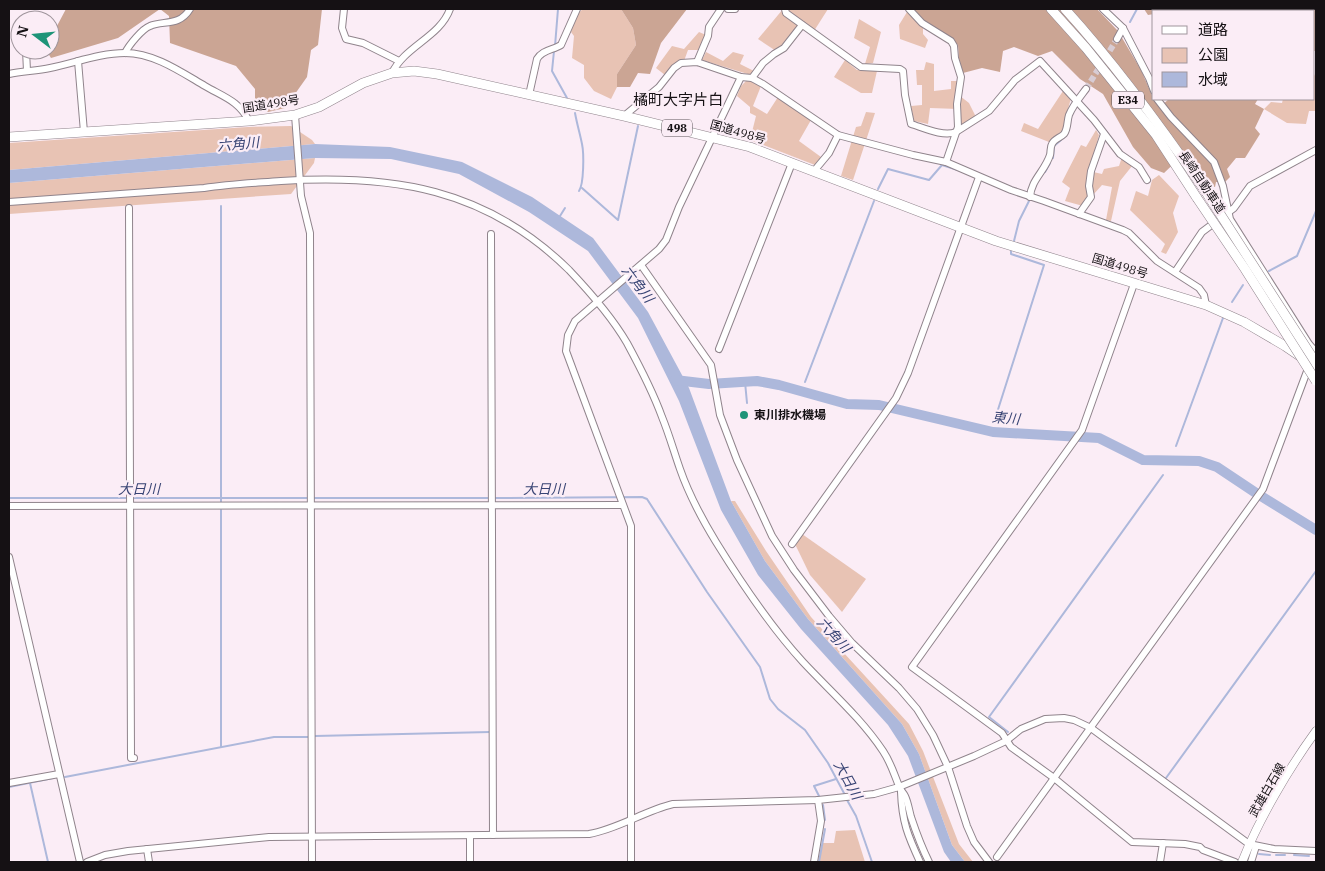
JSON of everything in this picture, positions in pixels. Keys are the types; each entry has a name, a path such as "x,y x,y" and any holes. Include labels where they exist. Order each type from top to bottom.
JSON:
{"highway":[{"name":"長崎自動車道","path":"1051,9 1086,48 1156,135 1245,269 1316,381"},
{"name":"長崎自動車道","path":"1064,9 1094,41 1166,133 1206,192 1314,364"},
{"name":"国道498号","path":"9,137 249,121 295,115 319,107 363,83 392,73 414,71 437,74 624,116 750,147 996,241 1206,305 1244,322 1314,364"}],"main road":[{"name":"武雄白石線","path":"1242,862 1287,776 1316,731"}],"street":[{"path":"125,53 129,45 149,26 172,22 186,15 190,9"},
{"path":"344,9 342,28 346,39 363,43 399,61"},
{"path":"392,73 399,61 444,22 450,9"},
{"path":"529,95 539,55 548,49 558,47 564,40 577,9"},
{"path":"697,62 708,36 709,28 720,9"},
{"path":"728,9 735,9"},
{"path":"785,9 786,13 861,67 900,69 903,71 905,95 911,124 937,132 951,134 956,132 989,111 1015,80 1040,60 1120,154 1139,167 1147,180"},
{"path":"909,9 922,23 951,41 954,46 955,58 961,77 957,104 958,127 946,162"},
{"path":"1103,9 1123,28 1152,86"},
{"path":"752,78 763,63 784,48 802,25"},
{"path":"1116,39 1123,28"},
{"path":"9,74 125,53 170,65 239,106 249,121"},
{"path":"26,60 27,71"},
{"path":"78,61 84,132"},
{"path":"624,116 659,87 674,68 681,63 697,62 741,77 752,78 790,100 838,134 913,155 946,162 1030,197 1104,222 1129,233 1158,261 1200,288 1204,294 1206,305"},
{"path":"631,862 631,526 566,351 568,335 574,321 640,266 666,240 679,207 741,77"},
{"path":"1030,197 1030,190 1036,178 1043,171 1050,155 1051,145 1066,130 1076,101 1086,89"},
{"path":"1158,100 1171,117 1214,162 1223,186 1230,219 1309,344 1316,352"},
{"path":"295,115 301,196 310,233 312,862"},
{"path":"814,171 829,153 838,134"},
{"path":"1079,214 1091,197 1091,171 1104,134"},
{"path":"1175,272 1202,232 1234,208 1250,186 1316,150"},
{"path":"719,349 792,163"},
{"path":"792,544 894,401 908,373 980,177"},
{"path":"9,202 328,178 385,182 426,189 466,202 504,220 543,248 582,283 598,301 625,340 653,395 687,486 705,524 746,588 782,638 851,712 880,747 892,767 905,796 917,835 929,862"},
{"path":"129,208 131,758 134,758"},
{"path":"491,234 492,835"},
{"path":"640,266 711,365 720,415 736,460 772,536 794,570 846,636 899,688 917,709 934,735 974,842 989,862"},
{"path":"1134,284 1082,430 912,667 1002,733 1011,747 1054,778 1132,842 1185,844 1235,862"},
{"path":"997,857 1254,502 1263,488 1314,364"},
{"path":"9,506 622,505"},
{"path":"9,557 80,862"},
{"path":"87,862 105,855 147,849 269,837 588,834 601,832 630,819 673,804 850,798 901,787 1006,740 1021,729 1045,719 1064,718 1082,723 1090,728 1252,845 1274,849 1316,851"},
{"path":"9,783 59,774"},
{"path":"901,787 902,815 920,862"},
{"path":"814,862 822,821 818,800"},
{"path":"470,836 470,862"},
{"path":"1160,862 1163,843"},
{"path":"1251,862 1252,845"},
{"path":"147,849 149,862"}],"green space":[{"path":"583,9 621,9 633,28 636,45 617,74 617,87 611,99 594,91 584,78 584,65 572,58 574,36 571,32 576,15"},
{"path":"783,9 828,9 814,31 802,23 776,51 758,39"},
{"path":"907,12 923,26 923,34 928,40 925,48 900,39 899,25"},
{"path":"859,19 881,32 873,63 865,64 870,47 854,38"},
{"path":"699,32 706,35 701,50 688,50 684,61 672,66 665,75 656,68 672,46 684,49"},
{"path":"706,52 723,61 733,52 744,55 740,64 754,71 751,75 702,60"},
{"path":"845,60 857,70 877,71 872,93 861,93 834,77"},
{"path":"926,62 934,64 934,91 951,89 951,81 962,81 960,96 969,103 976,117 960,126 958,109 930,108 928,124 914,121 911,106 922,105 922,85 917,85 916,70 924,70"},
{"path":"1316,72 1316,111 1309,111 1306,124 1287,123 1264,109 1271,102 1315,100"},
{"path":"747,80 761,86 753,106 767,114 778,97 811,120 799,141 821,157 815,165 750,140 756,116 750,113 750,107 737,96 741,86"},
{"path":"1063,91 1071,98 1062,132 1049,142 1021,131 1024,123 1038,129"},
{"path":"866,112 875,113 853,180 841,176 856,127 861,126"},
{"path":"291,126 315,144 9,170 9,143 248,127"},
{"path":"1096,130 1099,135 1089,171 1102,174 1104,169 1119,166 1122,157 1132,166 1120,181 1111,221 1106,220 1112,187 1102,185 1083,206 1065,201 1070,188 1062,182 1081,145 1086,147"},
{"path":"315,158 314,163 291,194 9,214 9,183"},
{"path":"1159,175 1179,196 1173,213 1178,232 1166,254 1161,252 1165,244 1130,210 1136,191 1148,196 1152,180"},
{"path":"731,501 735,501 811,617 909,724 923,751 959,844 973,862 965,862 952,845 919,754 902,724 808,619 765,561"},
{"path":"802,534 866,579 842,612 810,575 795,544"},
{"path":"855,830 865,862 819,862 823,843 834,843 836,831"}],"shaded area":[{"path":"66,9 160,9 118,38 60,55 60,20"},
{"path":"160,9 322,9 318,45 311,50 307,77 285,108 268,112 255,104 255,89 236,66 170,43 169,16"},
{"path":"621,9 687,9 661,43 650,74 638,73 630,87 617,87 617,74 636,45 633,28"},
{"path":"913,9 1097,9 1118,31 1141,70 1152,95 1152,100 1162,105 1168,100 1257,100 1255,104 1264,109 1255,128 1260,134 1245,158 1236,158 1227,169 1230,177 1225,182 1216,182 1215,187 1209,186 1184,154 1164,173 1151,168 1133,147 1103,94 1080,79 1052,51 1038,56 1014,47 1003,51 1000,72 982,68 963,73 958,45 951,38 924,22"},
{"path":"1144,9 1316,9 1316,51 1315,10 1152,10 1152,14 1148,15"}],"water":[{"path":"315,144 390,147 462,162 532,197 593,238 648,312 689,388 731,501 765,561 808,619 902,724 919,754 952,845 965,862 951,862 944,852 908,756 888,725 801,629 758,575 721,510 679,401 638,318 588,251 529,212 459,174 391,159 315,158 9,183 9,170"}],"waterway":[{"path":"555,46 558,9"},
{"path":"1130,22 1137,9"},
{"path":"554,51 552,71 567,98"},
{"path":"575,113 583,154 583,175 579,191"},
{"path":"582,188 618,220 638,126"},
{"path":"1053,158 1054,146 1061,140"},
{"path":"1045,172 1050,163"},
{"path":"878,189 888,169 929,180 942,165 961,171"},
{"path":"805,382 874,201"},
{"path":"1014,241 1019,221 1029,201"},
{"path":"221,206 221,504"},
{"path":"560,216 565,208"},
{"path":"1269,271 1297,256 1316,211"},
{"path":"995,419 1044,265 1011,254 1011,251"},
{"path":"1232,302 1243,285"},
{"path":"1176,446 1223,318"},
{"name":"東川","path":"675,380 709,384 757,381 779,385 847,404 879,405 993,432 1099,438 1143,460 1199,461 1217,467 1316,530"},
{"path":"745,382 747,403"},
{"path":"1008,732 989,717 1163,475"},
{"name":"大日川","path":"494,498 642,497 647,499 707,592 760,667 770,699 778,709 805,730 828,763 845,795"},
{"name":"大日川","path":"9,498 127,498"},
{"name":"大日川","path":"132,498 490,498"},
{"path":"221,510 221,747"},
{"path":"1166,778 1316,571"},
{"path":"315,736 490,732"},
{"path":"65,777 274,737 309,737"},
{"path":"9,787 53,778"},
{"path":"819,796 814,786 836,779"},
{"path":"30,783 48,862"},
{"name":"大日川","path":"847,800 856,816 872,862"},
{"path":"823,805 825,820"},
{"path":"819,862 825,829"},
{"path":"1259,854 1270,855"},
{"path":"1276,855 1285,855"},
{"path":"1294,855 1309,856"}],"tunnel":[{"path":"1086,89 1117,39"}],"place":[{"name":"東川排水機場","path":"744,415"}],"district":[{"name":"橘町大字片白","path":"678,100"}],"water label":[{"name":"六角川","path":"238,144"},
{"name":"六角川","path":"638,284"},
{"name":"六角川","path":"834,635"}]}
